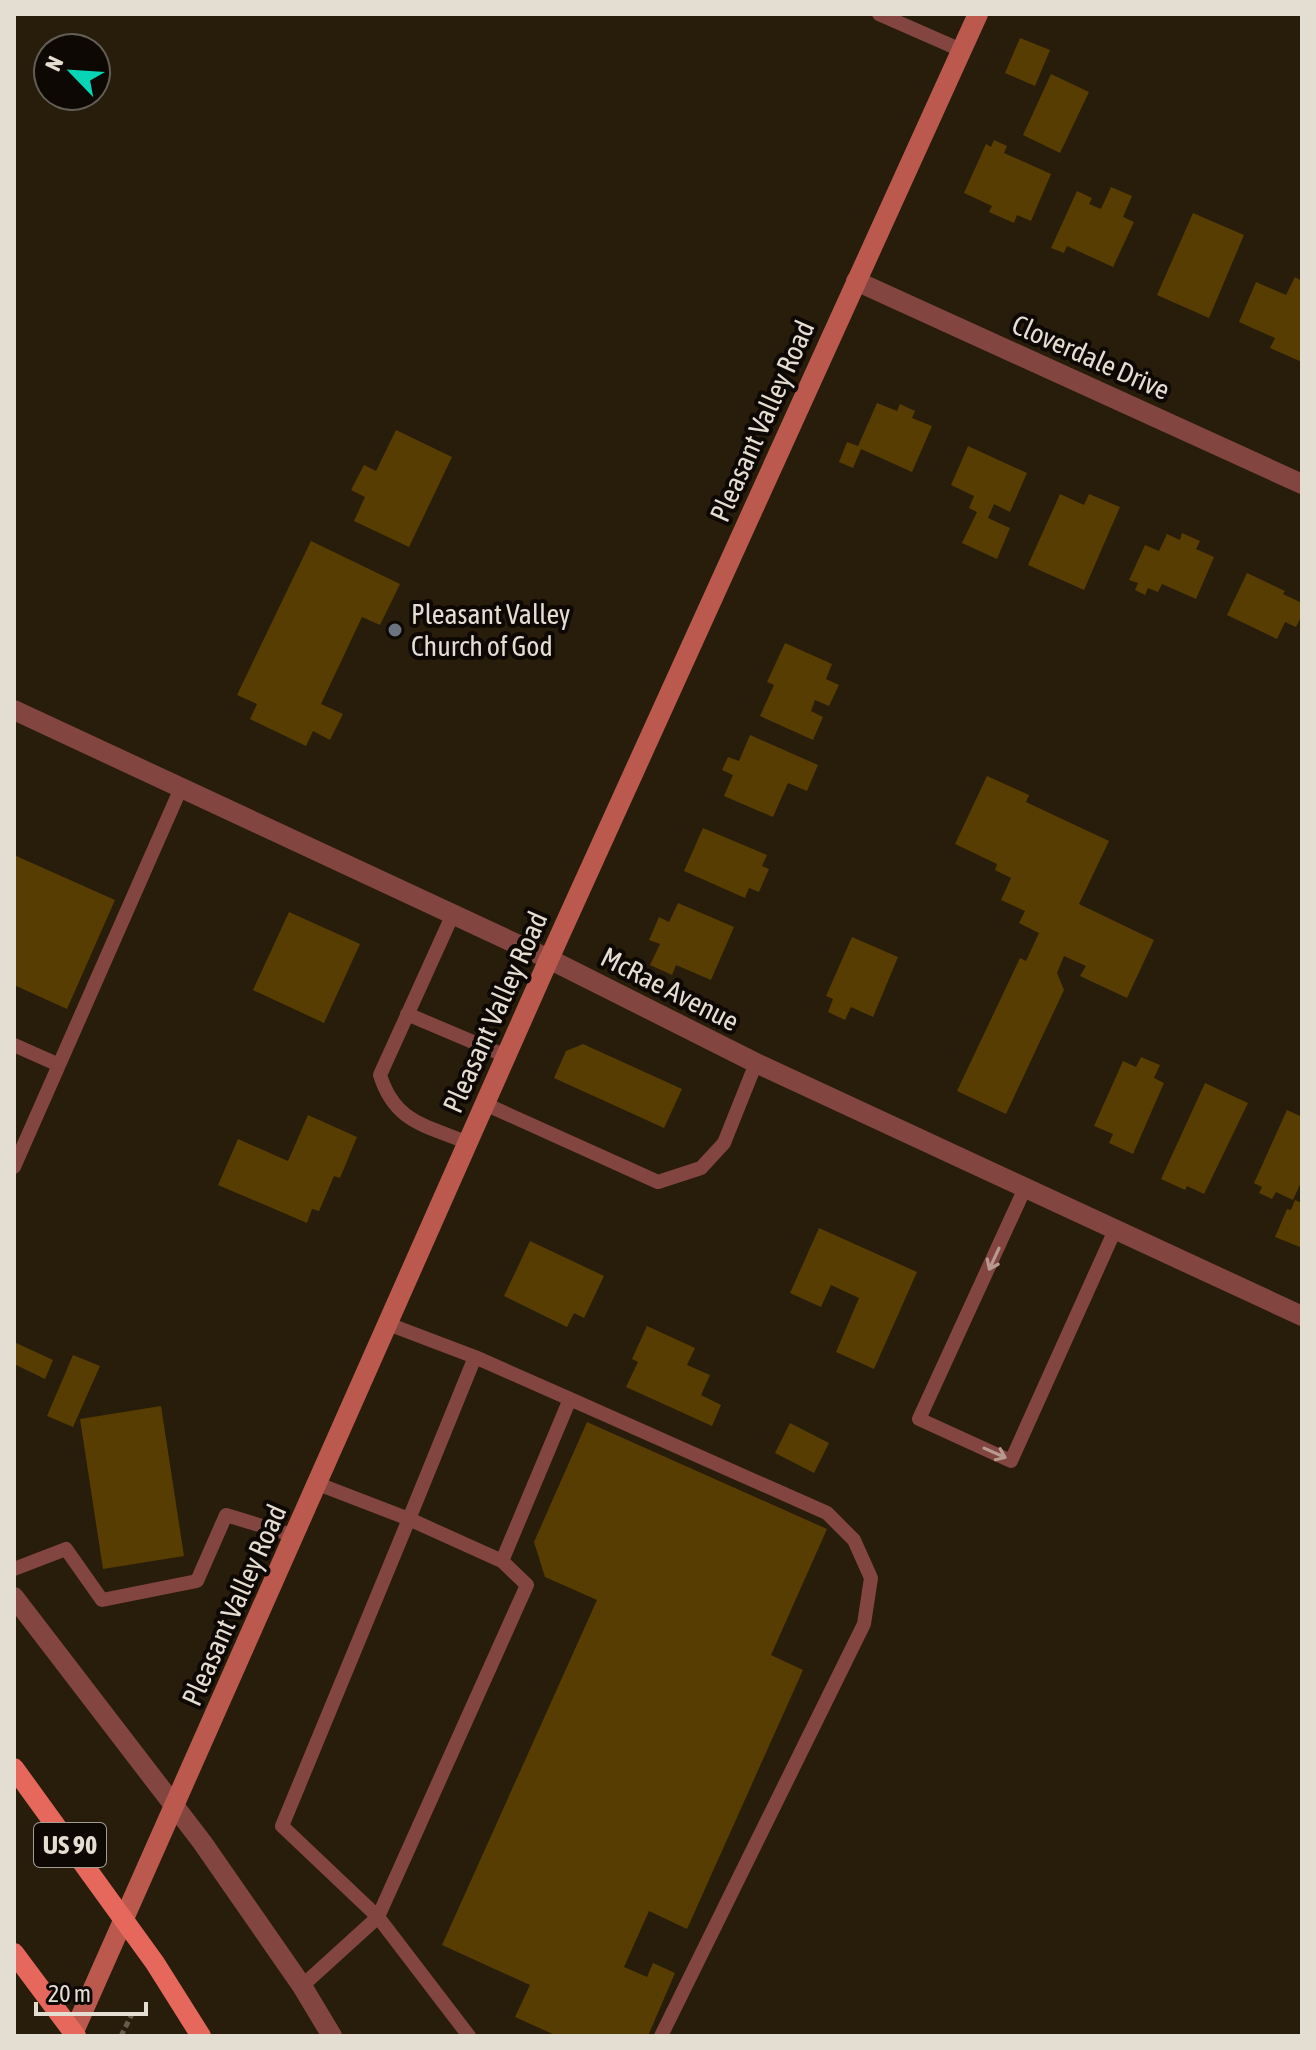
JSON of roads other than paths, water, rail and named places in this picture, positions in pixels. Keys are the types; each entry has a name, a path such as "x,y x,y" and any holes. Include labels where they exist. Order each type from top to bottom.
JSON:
{"main road":[{"name":"US 90","path":"14,1768 155,1963 201,2036"},
{"path":"14,1953 74,2035"}],"street":[{"name":"Pleasant Valley Road","path":"74,2035 549,959 978,14"},
{"name":"Cloverdale Drive","path":"856,281 1302,484"},
{"name":"McRae Avenue","path":"14,710 549,959 756,1063 1302,1316"},
{"path":"14,1597 176,1807 302,1986 332,2036"}],"lane":[{"path":"879,14 961,50"},
{"path":"14,1167 181,788"},
{"path":"453,914 380,1075 386,1094 403,1115 468,1143"},
{"path":"407,1014 506,1056"},
{"path":"14,1045 59,1065"},
{"path":"485,1104 658,1182 701,1168 724,1143 756,1063"},
{"path":"1025,1188 919,1419 1011,1461 1115,1230"},
{"path":"388,1324 475,1357 827,1513 854,1540 871,1578 864,1624 661,2036"},
{"path":"469,2036 378,1917 282,1826 475,1357"},
{"path":"502,1561 570,1399"},
{"path":"302,1986 378,1917 527,1585 502,1561 409,1519 318,1484"},
{"path":"14,1569 66,1549 102,1600 197,1581 226,1515 295,1536"}],"place":[{"name":"Pleasant Valley Church of God","path":"395,630"}]}
